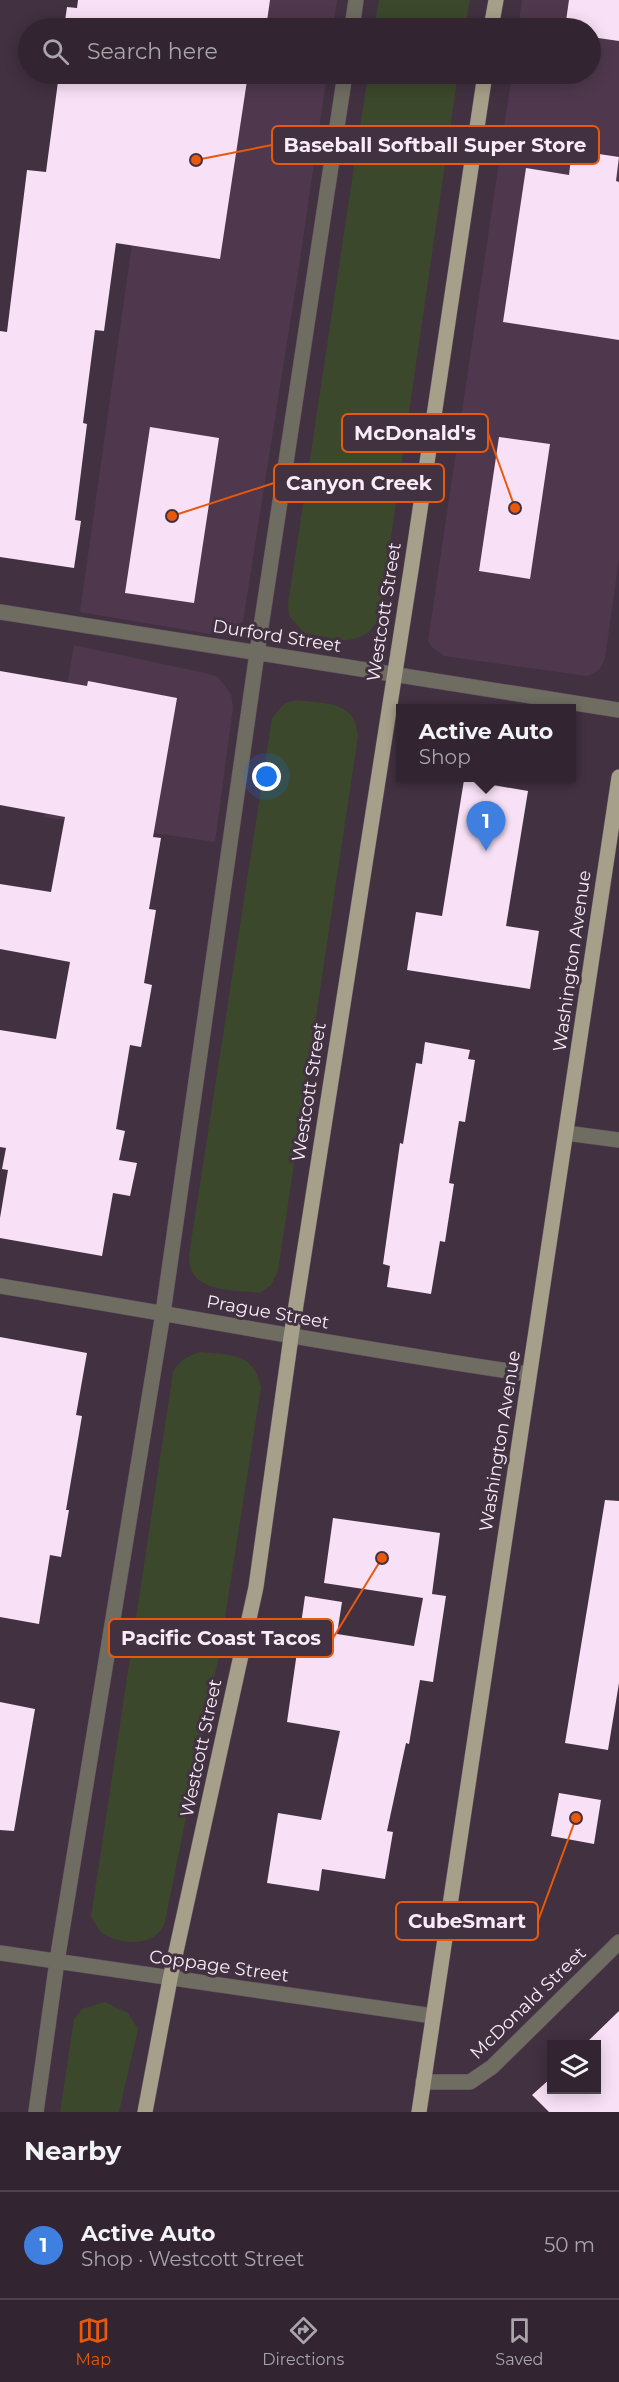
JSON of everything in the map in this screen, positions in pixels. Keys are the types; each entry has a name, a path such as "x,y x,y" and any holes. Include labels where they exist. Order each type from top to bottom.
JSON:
{"main road":[{"path":"492,18 495,0"},
{"name":"Westcott Street","path":"146,2112 170,1978 256,1587 291,1337 395,673 483,84"},
{"name":"Washington Avenue","path":"419,2112 619,777"}],"street":[{"path":"353,18 356,0"},
{"path":"36,2112 57,1962 163,1313 257,653 343,84"},
{"name":"Durford Street","path":"0,612 619,710"},
{"path":"566,1133 619,1140"},
{"name":"Prague Street","path":"0,1286 291,1337 530,1374"},
{"name":"McDonald Street","path":"423,2082 470,2082 492,2067 619,1942"},
{"name":"Coppage Street","path":"0,1953 433,2016"}],"shaded area":[{"path":"167,0 337,0 334,18 164,18"},
{"path":"522,0 619,0 619,559 605,658 599,670 587,676 444,656 428,641 511,84 601,84 601,18 519,18"},
{"path":"155,84 326,84 243,621 228,633 216,635 80,612"},
{"path":"74,645 218,677 231,694 233,707 215,842 44,817"}],"green space":[{"path":"379,0 470,0 467,18 376,18"},
{"path":"366,84 457,84 379,620 362,636 346,640 337,639 304,633 289,616 288,604"},
{"path":"296,700 337,706 345,710 356,724 358,736 278,1271 271,1285 260,1293 221,1289 202,1282 195,1277 191,1269 189,1255 272,718 284,704"},
{"path":"200,1352 231,1355 247,1362 258,1376 261,1388 220,1649 165,1922 160,1931 151,1938 128,1942 104,1934 91,1917 173,1372 184,1359"},
{"path":"105,2002 128,2013 138,2029 119,2112 60,2112 74,2019 82,2009"}],"building":[{"path":"78,0 270,0 267,18 65,18 67,7 77,8"},
{"path":"569,0 619,0 619,41 601,38 601,18 566,18"},
{"path":"58,84 246,84 220,259 116,243 104,331 95,330 83,423 87,424 75,520 81,521 74,568 0,557 0,331 7,332 27,170 46,172"},
{"path":"572,150 619,157 616,181 619,182 619,340 503,322 526,168 569,175"},
{"path":"150,427 219,438 194,603 125,593"},
{"path":"499,437 550,444 530,579 479,571"},
{"path":"0,671 87,686 88,681 177,698 153,837 161,838 149,909 156,910 144,983 152,985 141,1047 130,1045 116,1129 125,1131 119,1160 137,1163 130,1196 113,1193 102,1256 0,1238 0,1218 8,1170 2,1169 6,1148 0,1147 0,1030 56,1039 70,962 0,949 0,884 51,892 65,817 0,805"},
{"path":"464,782 528,791 506,926 539,931 530,989 407,970 416,912 442,916"},
{"path":"425,1042 470,1050 468,1059 475,1060 465,1122 459,1121 449,1183 454,1184 445,1242 440,1241 431,1294 387,1287 390,1266 383,1264 400,1143 403,1144 416,1063 422,1064"},
{"path":"0,1337 87,1353 76,1415 82,1416 66,1510 69,1510 61,1557 50,1555 39,1624 0,1617"},
{"path":"605,1500 619,1501 619,1683 608,1750 565,1743"},
{"path":"333,1518 440,1533 432,1594 446,1596 433,1682 420,1680 409,1744 406,1743 387,1831 393,1832 385,1879 322,1869 319,1891 267,1883 278,1813 321,1820 340,1731 287,1722 305,1596 342,1602 337,1634 414,1646 423,1598 324,1583"},
{"path":"0,1702 35,1709 14,1831 0,1830"},
{"path":"559,1793 601,1800 594,1844 551,1836"},
{"path":"619,2011 619,2112 549,2112 532,2095 547,2082 547,2094 601,2094 601,2040 589,2040"}],"place":[{"name":"Baseball Softball Super Store","path":"196,160"},
{"name":"McDonald's","path":"515,508"},
{"name":"Canyon Creek","path":"172,516"},
{"name":"Active Auto","path":"486,851"},
{"name":"Pacific Coast Tacos","path":"382,1558"},
{"name":"CubeSmart","path":"576,1818"}]}
